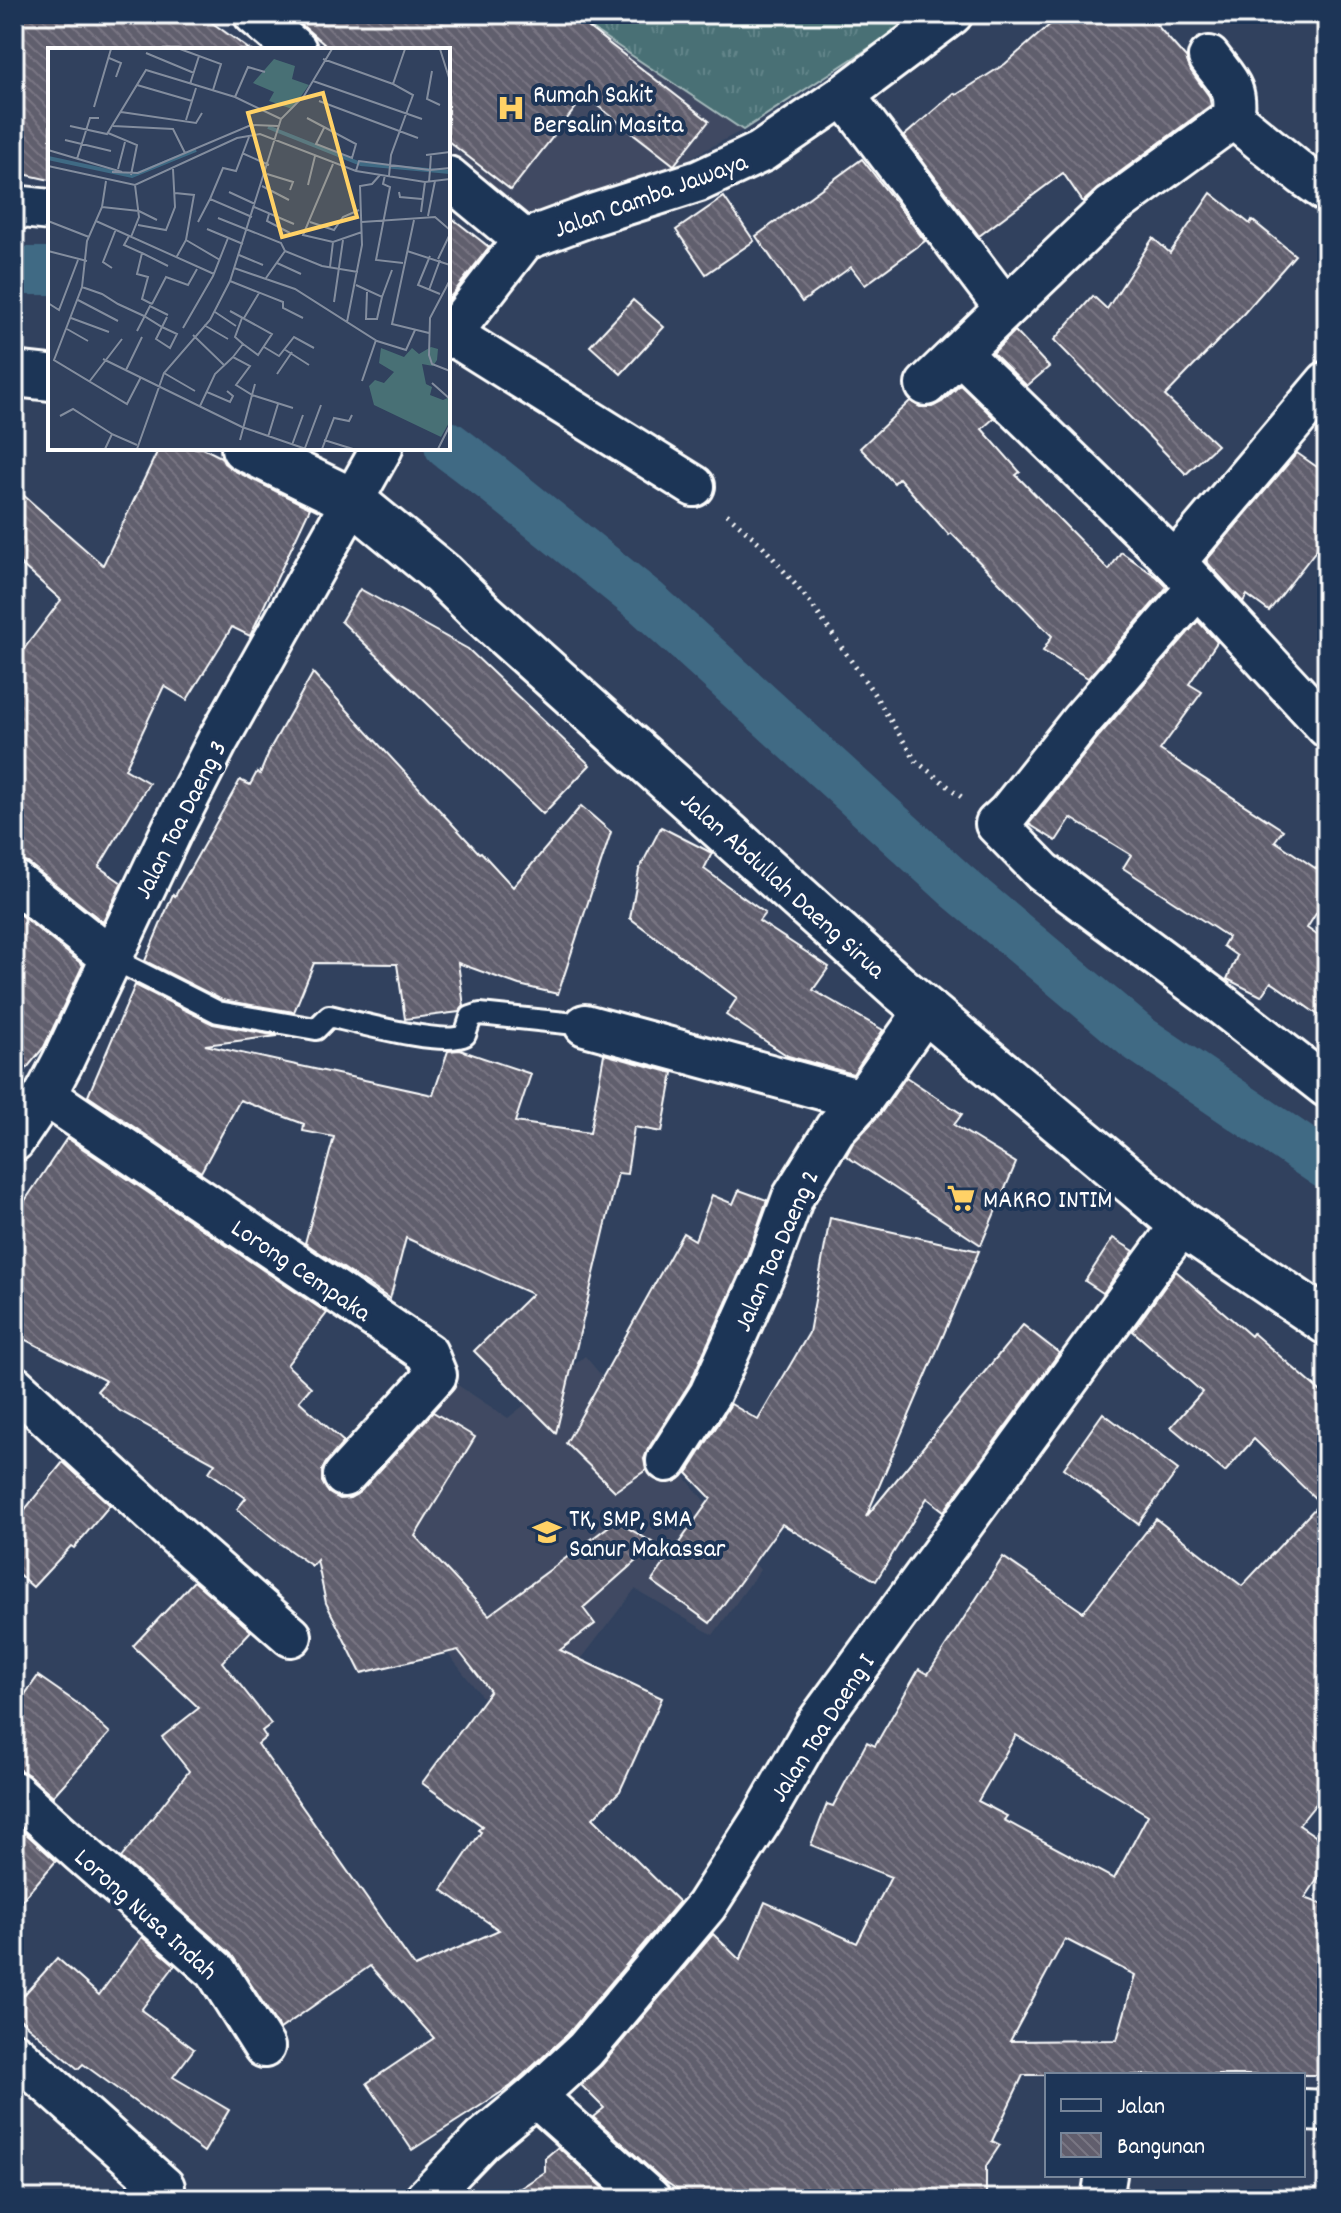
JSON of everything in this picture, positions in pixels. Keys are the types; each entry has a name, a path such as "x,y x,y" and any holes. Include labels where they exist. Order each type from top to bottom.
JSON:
{"main road":[{"path":"14,374 48,378"},
{"name":"Jalan Abdullah Daeng Sirua","path":"253,450 368,476 442,574 493,623 926,1010 1182,1224 1327,1322"}],"street":[{"path":"254,14 294,48"},
{"name":"Jalan Camba Jawaya","path":"450,335 524,240 699,181 761,152 844,95 952,14"},
{"path":"926,385 1111,207 1233,118 1234,91 1209,57"},
{"path":"844,95 1005,308"},
{"path":"1233,118 1327,192"},
{"path":"450,179 524,240"},
{"path":"14,206 48,210"},
{"path":"450,337 694,486"},
{"path":"960,353 1186,575 1327,727"},
{"path":"1327,382 1081,721 996,824 1043,872 1327,1087"},
{"name":"Jalan Toa Daeng 3","path":"14,1141 45,1095 217,742 368,476"},
{"path":"14,881 111,958"},
{"name":"Jalan Toa Daeng 2","path":"667,1461 710,1394 768,1265 793,1197 835,1129 862,1100 926,1010"},
{"path":"585,1025 862,1100"},
{"name":"Lorong Cempaka","path":"45,1095 427,1353 436,1375 344,1476"},
{"name":"Jalan Toa Daeng I","path":"425,2199 482,2140 585,2050 706,1906 763,1817 815,1726 1182,1224"},
{"path":"14,1386 291,1636"},
{"name":"Lorong Nusa Indah","path":"14,1792 216,1971 264,2047"},
{"path":"14,2053 164,2187"},
{"path":"535,2096 650,2199"},
{"path":"1305,2110 1327,2111"},
{"path":"1102,2199 1106,2177"}],"lane":[{"path":"111,958 218,1012 316,1029 329,1016 399,1032 456,1039 465,1035 471,1017 480,1014 585,1025"}],"path":[{"path":"694,486 762,545 784,569 871,689 916,761 996,824"}],"shaded area":[{"name":"Rumah Sakit Bersalin Masita","path":"278,14 570,14 743,130 650,179 502,221 450,173 450,48 315,48"},
{"name":"TK, SMP, SMA Sanur Makassar","path":"585,1356 760,1570 713,1635 635,1589 556,1692 510,1732 377,1564 354,1500 447,1378 508,1418"}],"green space":[{"path":"570,14 921,14 743,130"}],"building":[{"path":"14,14 200,14 247,48 48,48 48,180 14,172"},
{"name":"Rumah Sakit Bersalin Masita","path":"289,14 571,14 709,121 674,165 585,96 511,190 450,143 450,48 329,48"},
{"path":"1062,14 1147,14 1186,58 1191,71 1209,96 1211,105 1083,202 1063,173 979,236 904,136 954,93 956,95 1005,64"},
{"path":"862,159 925,241 865,285 851,267 802,302 756,236"},
{"path":"1211,193 1250,224 1252,220 1295,255 1165,396 1217,445 1186,474 1054,340 1093,296 1107,309 1153,238 1170,253"},
{"path":"724,197 754,241 706,274 676,230"},
{"path":"450,217 489,247 450,297"},
{"path":"633,300 664,327 621,374 590,346"},
{"path":"1015,331 1049,367 1027,386 993,353"},
{"path":"960,385 994,418 982,429 1020,472 1016,475 1109,570 1121,552 1167,587 1088,678 1043,651 1052,636 951,533 949,535 899,478 894,483 860,448 910,401 920,407 932,407"},
{"path":"158,450 207,450 221,457 233,470 310,508 250,636 232,627 187,700 164,686 125,769 149,783 99,867 122,883 103,922 28,863 14,859 14,662 61,600 14,558 14,487 103,565"},
{"path":"1297,453 1327,474 1327,536 1269,611 1247,595 1243,602 1206,561"},
{"path":"360,589 468,649 590,765 543,814 341,621"},
{"path":"1198,621 1217,642 1189,684 1202,692 1160,750 1283,830 1275,841 1327,876 1327,896 1307,928 1327,942 1327,1021 1271,982 1261,996 1227,979 1237,956 1223,946 1228,937 1123,868 1131,855 1071,818 1056,841 1029,824 1099,736"},
{"path":"313,673 513,887 581,806 611,832 558,994 519,985 458,963 464,1006 459,1012 405,1019 397,964 314,963 294,1012 222,1000 145,961 173,894 175,896 240,780 250,785 257,772 260,774 271,747"},
{"path":"661,827 712,853 704,869 765,913 759,921 829,967 813,990 883,1030 853,1074 788,1056 726,1015 737,998 630,918 639,870"},
{"path":"14,910 83,965 44,1047 14,1084"},
{"path":"135,985 213,1024 278,1036 205,1045 433,1095 448,1051 460,1050 531,1074 515,1122 590,1133 604,1054 673,1073 662,1132 634,1127 627,1174 618,1173 556,1433 474,1351 532,1294 406,1238 390,1299 305,1243 334,1137 303,1131 304,1124 240,1100 201,1172 88,1096"},
{"path":"906,1077 962,1114 954,1125 1016,1163 981,1245 846,1156"},
{"path":"67,1138 327,1313 287,1365 311,1387 299,1401 344,1442 322,1470 322,1482 329,1493 340,1499 360,1492 433,1412 475,1437 415,1536 489,1615 616,1521 655,1544 583,1608 595,1624 560,1650 662,1698 620,1791 593,1818 679,1902 568,2034 511,2086 412,2150 367,2083 434,2038 370,1966 280,2029 231,1954 121,1858 189,1771 162,1737 199,1708 133,1646 194,1581 251,1631 222,1662 271,1724 262,1731 266,1737 258,1744 415,1967 499,1930 442,1890 482,1826 422,1783 490,1691 458,1650 361,1673 326,1603 317,1560 312,1566 237,1509 246,1498 209,1472 215,1463 120,1411 97,1391 106,1381 14,1334 14,1217"},
{"path":"739,1190 767,1200 747,1256 690,1383 648,1449 644,1459 646,1470 615,1491 566,1443 683,1233 695,1240 712,1195 733,1204"},
{"path":"830,1218 979,1251 866,1517 1023,1325 1059,1353 944,1511 927,1498 876,1581 782,1524 710,1623 652,1581 711,1498 687,1473 731,1404 758,1420 809,1333"},
{"path":"1113,1238 1134,1251 1103,1293 1085,1281"},
{"path":"1176,1271 1327,1397 1327,1790 1299,1825 1327,1844 1327,1865 1305,1898 1327,1906 1327,2075 1023,2075 992,2141 1000,2145 986,2166 986,2199 690,2199 662,2179 593,2117 604,2108 581,2085 602,2065 713,1934 740,1960 765,1902 857,1943 891,1877 811,1845 827,1804 833,1806 867,1742 875,1746 919,1669 928,1674 1003,1557 1083,1612 1156,1519 1242,1586 1320,1503 1254,1439 1225,1472 1171,1427 1202,1392 1133,1331","holes":["1016,1735 1148,1815 1114,1879 1004,1820 1007,1816 978,1801","1065,1939 1135,1975 1117,2040 1010,2041"]},
{"path":"1103,1413 1178,1470 1138,1524 1064,1468"},
{"path":"63,1462 110,1505 74,1548 71,1546 33,1587 14,1570 14,1523"},
{"path":"38,1676 77,1703 110,1733 53,1796 29,1775 14,1770 14,1710"},
{"path":"14,1823 56,1861 14,1909"},
{"path":"142,1937 175,1965 141,2010 194,2049 173,2077 229,2110 204,2152 83,2064 78,2069 14,2014 14,2006 57,1958 99,1995"},
{"path":"558,2147 608,2192 600,2199 504,2199 545,2172 545,2158"}],"waterway":[{"path":"14,271 48,271"},
{"path":"450,447 646,602 957,886 1138,1038 1327,1166"}],"place":[{"name":"Rumah Sakit Bersalin Masita","path":"511,108"},
{"name":"MAKRO INTIM","path":"961,1198"},
{"name":"TK, SMP, SMA Sanur Makassar","path":"547,1532"}]}
